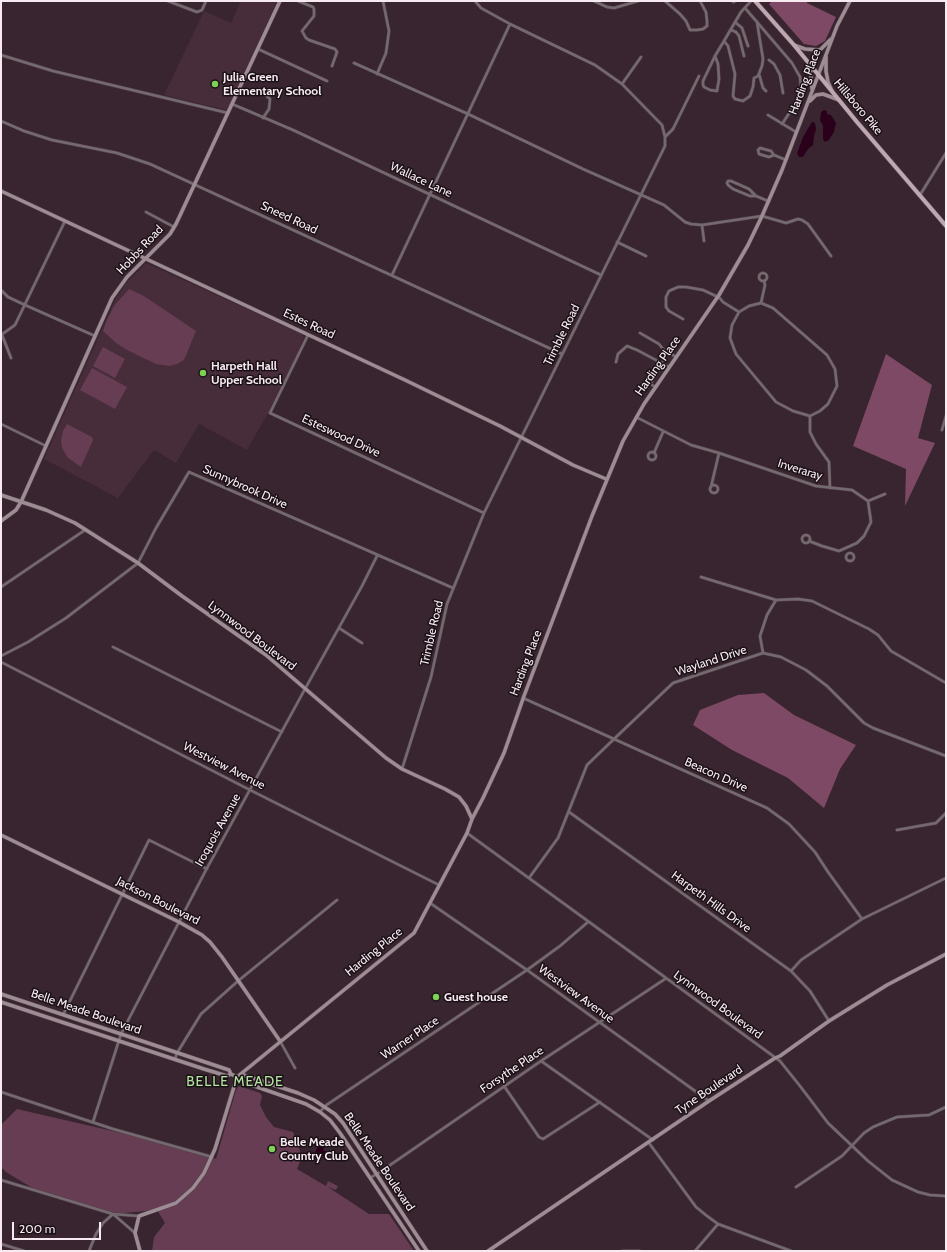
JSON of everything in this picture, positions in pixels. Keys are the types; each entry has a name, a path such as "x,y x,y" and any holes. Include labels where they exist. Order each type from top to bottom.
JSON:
{"main road":[{"name":"Hobbs Road","path":"21,502 112,298 119,287 144,258 170,234 174,227 196,184 280,1"},
{"name":"Hillsboro Pike","path":"755,1 794,45 839,101 946,226"},
{"name":"Harding Place","path":"237,1077 414,933 467,833 472,819 504,753 523,698 606,480 625,436 636,416 733,272 762,216 797,133 841,16 850,1"},
{"path":"794,45 805,49 820,50 833,37"},
{"path":"826,53 827,77 834,94"},
{"path":"810,64 812,94"},
{"path":"808,104 816,95 823,94 839,101"},
{"name":"Estes Road","path":"1,191 405,380 573,465 606,480"},
{"name":"Lynnwood Boulevard","path":"1,495 48,511 75,523 138,563 265,655 386,758 402,769 456,796 466,806 472,819"},
{"path":"1,520 16,510 21,502"},
{"name":"Jackson Boulevard","path":"1,835 179,922 202,935 210,942 280,1041"},
{"name":"Tyne Boulevard","path":"488,1251 780,1056 829,1021 887,985 946,954"},
{"name":"Belle Meade Boulevard","path":"1,994 229,1070 231,1074 237,1077 240,1081 306,1104 320,1112 330,1120 340,1133 419,1251"},
{"name":"Belle Meade Boulevard","path":"1,1002 227,1076 231,1074"},
{"path":"61,1022 63,1015"},
{"name":"Belle Meade Boulevard","path":"237,1077 243,1075 298,1093 325,1106 335,1114 343,1123 427,1251"},
{"path":"140,1251 135,1233 139,1216 176,1203 199,1181 212,1157 237,1077"}],"street":[{"path":"168,1 197,12 202,10 206,1"},
{"path":"298,1 313,7 314,9 314,16 302,31 306,38 335,49 337,52 332,66"},
{"path":"377,74 386,53 389,31 382,1"},
{"path":"475,1 481,8 510,24 596,65 622,84 662,125 665,137"},
{"path":"594,1 607,7 614,8 638,1"},
{"path":"665,1 680,14 690,30 697,30 704,29 707,26 706,12 700,1"},
{"path":"715,56 718,64 720,79 717,91 704,87 703,81 715,56 741,12 752,1"},
{"path":"745,8 792,63 800,77 801,88 798,100 782,124"},
{"path":"735,22 742,28 748,46"},
{"path":"724,41 728,46 735,74 733,96 735,99 743,101 750,96 754,78 759,73 762,66 763,59 757,22"},
{"path":"392,275 510,24"},
{"path":"730,30 736,32 739,36 744,56"},
{"path":"258,49 327,81"},
{"path":"1,55 53,71 228,113"},
{"path":"622,84 641,57"},
{"path":"769,60 774,64 780,75 783,93"},
{"path":"354,63 664,205 685,222 702,225 762,216 786,223 798,219 808,224 831,256"},
{"path":"759,73 763,88 766,91"},
{"path":"665,137 673,129 699,76"},
{"path":"259,89 270,99 269,109 263,118"},
{"name":"Wallace Lane","path":"232,104 293,130 601,275"},
{"path":"768,115 797,133"},
{"name":"Sneed Road","path":"1,121 24,131 52,140 128,156 196,184 562,354"},
{"name":"Trimble Road","path":"402,769 431,677 440,634 453,588 484,513 665,146 665,137"},
{"path":"774,155 769,157 759,154 758,148 771,151 774,155 786,160"},
{"path":"920,195 946,153"},
{"path":"756,196 750,196 733,189 727,183 728,181 731,181 749,189 756,196 768,201"},
{"path":"146,212 174,227"},
{"path":"11,358 1,335 15,325 65,221"},
{"path":"702,225 704,241"},
{"path":"617,242 646,256"},
{"path":"761,303 765,285 764,281"},
{"path":"683,319 669,311 666,307 666,297 669,291 678,287 703,290 718,296 723,302 739,312"},
{"path":"1,290 8,297 95,336"},
{"path":"761,303 773,308 826,355 835,368 837,386 828,404 820,411 810,416 793,411 776,402 736,354 730,338 732,325 739,312 749,306 761,303"},
{"path":"640,333 659,344 663,349 676,358"},
{"name":"Esteswood Drive","path":"308,334 270,413 484,513"},
{"path":"616,362 618,354 627,346 670,367"},
{"path":"656,387 650,384 660,369 662,362"},
{"name":"Inveraray","path":"636,416 663,432 691,445 816,486 852,490 868,501"},
{"path":"810,416 810,432 816,444 829,462 830,488"},
{"path":"942,430 946,416"},
{"path":"1,424 46,446"},
{"path":"654,453 663,432"},
{"path":"711,487 719,453"},
{"name":"Sunnybrook Drive","path":"1,656 30,641 66,618 138,563 156,528 189,472 377,556 453,588"},
{"path":"809,541 839,551 858,543 864,536 870,522 868,501 885,494"},
{"path":"1,587 85,530"},
{"path":"847,548 848,553"},
{"name":"Iroquois Avenue","path":"93,1122 121,1034 207,869 377,556"},
{"path":"701,577 776,600 798,599 812,601 869,629 878,635 891,651 946,683"},
{"path":"764,653 760,636 767,615 776,600"},
{"path":"339,628 362,643"},
{"path":"113,647 282,732"},
{"name":"Wayland Drive","path":"529,878 558,838 587,765 614,739 673,683 764,653 781,657 806,670 826,686 864,723 873,728 946,756"},
{"name":"Westview Avenue","path":"1,662 250,790 440,885"},
{"name":"Beacon Drive","path":"523,698 769,809 789,824 815,852 862,919"},
{"name":"Harpeth Hills Drive","path":"569,812 791,971 810,991 829,1021"},
{"path":"897,830 936,823 946,813"},
{"name":"Lynnwood Boulevard","path":"467,833 665,979 780,1061 828,1123 875,1167 895,1182 918,1192 930,1195 946,1196"},
{"path":"63,1015 149,840 207,869"},
{"path":"791,971 801,960 862,919 946,878"},
{"path":"175,1059 177,1052 201,1014 238,981 337,900"},
{"name":"Westview Avenue","path":"430,903 600,1022 709,1102"},
{"name":"Warner Place","path":"320,1112 325,1106 527,970 560,946 588,922"},
{"name":"Forsythe Place","path":"370,1178 504,1086 665,979"},
{"name":"Jackson Boulevard","path":"280,1041 295,1068"},
{"path":"542,1061 653,1140"},
{"path":"504,1086 539,1138 543,1140 600,1102"},
{"path":"1,1092 113,1129 212,1157"},
{"path":"796,1187 832,1164 864,1133 873,1127 896,1117 929,1114 946,1107"},
{"path":"649,1143 696,1207 718,1224 791,1251"},
{"path":"1,1180 113,1214 139,1216"},
{"path":"113,1214 135,1233"},
{"path":"89,1251 96,1234 103,1223 113,1214"},
{"path":"695,1251 718,1224"},
{"path":"1,1244 24,1251"},
{"path":"622,1251 640,1251"}],"shaded area":[{"path":"241,1 277,1 227,110 164,95 204,11 231,23"},
{"path":"772,1 807,1 807,3 836,17 825,41 816,46 804,44 769,4"},
{"path":"824,110 827,111 827,114 831,115 836,123 834,132 829,140 825,142 823,139 823,126 820,120 821,112"},
{"path":"812,122 815,123 816,129 813,145 808,149 803,157 799,157 797,153 803,137"},
{"path":"146,263 302,334 304,337 267,415 247,450 199,424 176,463 154,450 118,498 44,459 115,300 126,283"},
{"path":"129,289 144,296 196,331 184,360 169,366 156,364 116,343 103,331 114,306"},
{"path":"103,347 125,359 115,378 93,366"},
{"path":"886,354 932,385 918,438 935,443 905,506 906,469 853,446"},
{"path":"92,368 127,387 115,409 80,390"},
{"path":"67,424 92,437 93,440 81,467 68,458 62,448 61,440 63,431"},
{"path":"764,693 794,715 856,745 840,769 824,808 788,778 732,750 693,725 700,710 738,695"},
{"name":"BELLE MEADE","path":"239,1086 260,1093 262,1096 260,1105 266,1117 274,1127 293,1132 302,1157 297,1169 326,1186 328,1181 338,1186 336,1190 328,1187 369,1214 389,1214 414,1251 152,1251 154,1237 165,1223 157,1210 113,1214 39,1192 6,1172 1,1167 1,1125 17,1109 186,1148 216,1159 236,1090"},
{"path":"320,1143 325,1146 323,1150 327,1152 324,1157 315,1152"}],"place":[{"name":"Julia Green Elementary School","path":"215,84"},
{"name":"Harpeth Hall Upper School","path":"203,373"},
{"name":"Guest house","path":"436,997"},
{"name":"Belle Meade Country Club","path":"272,1149"}],"district":[{"name":"BELLE MEADE","path":"235,1082"}]}
